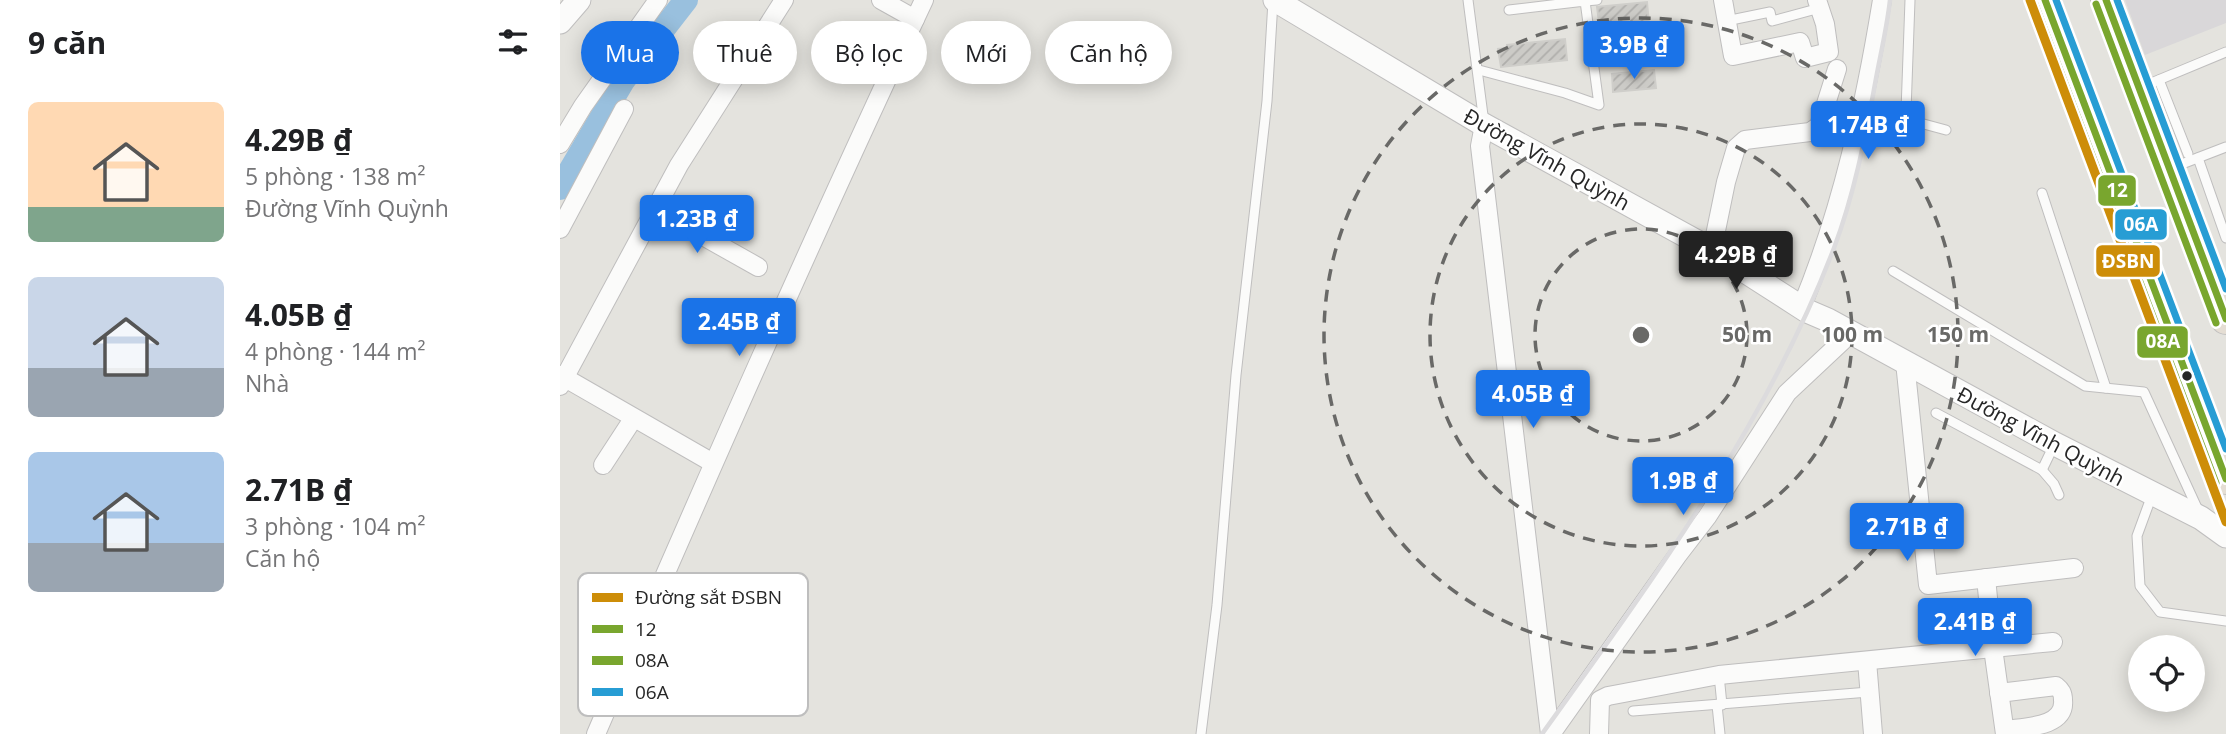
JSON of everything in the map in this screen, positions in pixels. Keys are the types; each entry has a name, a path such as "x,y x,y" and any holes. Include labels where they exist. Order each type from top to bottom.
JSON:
{"highway":[{"path":"2045,0 2226,478"},
{"path":"2106,0 2149,84 2179,162 2226,319"}],"street":[{"path":"560,22 579,0"},
{"path":"560,144 583,106 658,0"},
{"path":"713,463 562,380 679,165 784,0"},
{"path":"881,0 915,19"},
{"path":"666,573 855,145 924,0"},
{"name":"Đường Vĩnh Quỳnh","path":"1274,0 1484,125 1712,250 1807,311 2152,495 2201,518 2226,536"},
{"path":"1723,0 1733,56 1800,43 1805,58 1829,52 1819,4"},
{"path":"1802,306 1815,274 1844,180 1882,0"},
{"path":"1712,250 1736,148 1745,140 1810,132 1819,126 1837,69"},
{"path":"560,229 624,109"},
{"path":"1484,125 1480,146 1550,734"},
{"path":"656,209 758,267"},
{"path":"1550,734 1707,517 1787,393 1852,333"},
{"path":"1905,362 1928,585 2074,568"},
{"path":"603,465 633,419"},
{"path":"1986,578 1993,648 1999,693 2005,732 2047,723 2062,711 2062,692 2056,686 1999,693"},
{"path":"1599,734 1600,700 1603,697 1719,675 2053,642"},
{"path":"1867,661 1873,734"},
{"path":"596,734 604,716"}],"lane":[{"path":"1201,734 1217,605 1236,375 1267,101 1274,0"},
{"path":"1468,0 1484,125"},
{"path":"1509,10 1597,0"},
{"path":"1910,0 1906,111 1920,123 1946,130"},
{"path":"1479,70 1599,105 1585,1"},
{"path":"1726,21 1770,12 1772,21 1819,4"},
{"path":"2149,84 2226,52"},
{"path":"2179,162 2226,148"},
{"path":"2198,158 2224,225 2226,238"},
{"path":"2042,193 2106,388"},
{"path":"1893,271 2085,386 2144,392 2201,518"},
{"path":"1936,413 2042,470 2059,495"},
{"path":"2042,470 2055,444"},
{"path":"2152,495 2137,536 2140,586 2160,612 2226,621"},
{"path":"1719,675 1720,734"},
{"path":"1633,711 1870,692"}],"shaded area":[{"path":"2125,0 2226,0 2226,23 2145,55"}],"building":[{"path":"1647,2 1649,24 1600,30 1597,7"},
{"path":"1651,26 1653,49 1601,54 1599,31"},
{"path":"1565,39 1567,60 1501,67 1498,49 1507,48 1507,45"},
{"path":"1654,70 1656,88 1613,92 1612,74"}],"waterway":[{"path":"560,188 623,81 686,0"}],"railway":[{"path":"1542,734 1704,500 1741,440 1806,314 1834,248 1853,187 1890,0"}],"rail line":[{"name":"ĐSBN","path":"2030,0 2226,522"}],"transit line":[{"name":"12","path":"2045,0 2226,479"},
{"name":"06A","path":"2056,0 2226,449"},
{"name":"12","path":"2106,0 2226,319"},
{"name":"06A","path":"2117,0 2226,289"},
{"name":"08A","path":"2035,4 2216,483"},
{"name":"08A","path":"2096,4 2216,323"}]}
